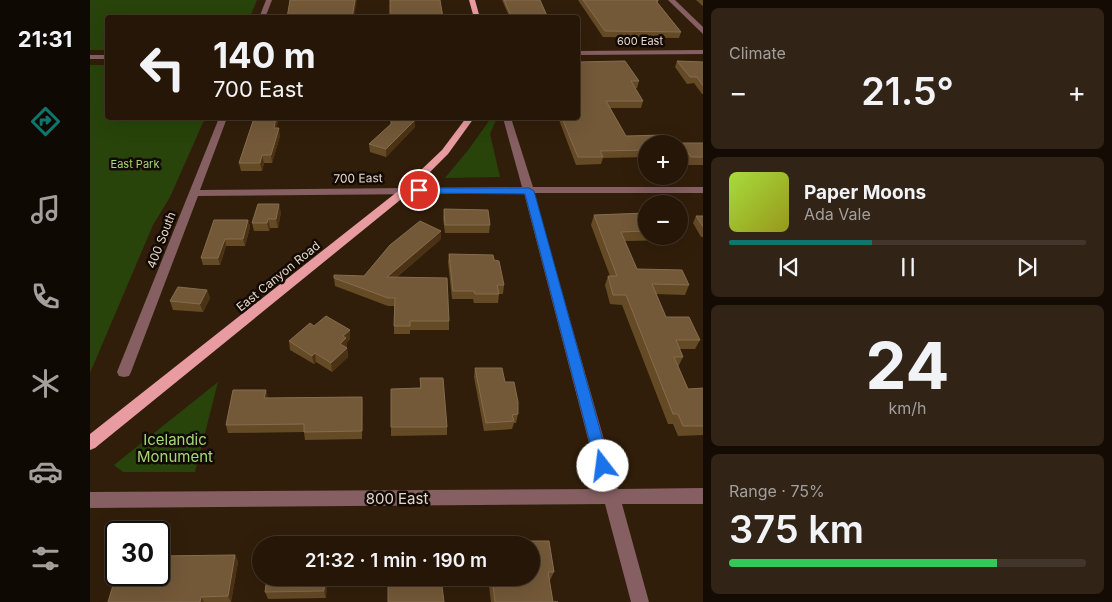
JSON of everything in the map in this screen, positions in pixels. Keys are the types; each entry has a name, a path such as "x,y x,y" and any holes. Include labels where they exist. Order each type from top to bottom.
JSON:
{"main road":[{"path":"472,0 476,15"},
{"name":"East Canyon Road","path":"90,443 406,190 445,152 469,120"}],"street":[{"path":"263,15 269,0"},
{"path":"671,0 703,33"},
{"name":"600 East","path":"580,53 703,52"},
{"path":"90,57 105,57"},
{"name":"400 South","path":"124,372 223,120"},
{"path":"508,120 529,191 640,602"},
{"name":"700 East","path":"194,194 406,190 703,190"},
{"name":"800 East","path":"90,500 703,496"}],"green space":[{"path":"90,0 257,0 251,15 105,15 105,50 90,50"},
{"name":"East Park","path":"90,65 105,65 105,120 204,120 170,197 153,225 90,373"},
{"path":"490,120 496,120 490,134 500,177 445,178"},
{"name":"Icelandic Monument","path":"218,382 195,472 123,472 114,465"}],"building":[{"path":"290,0 355,0 352,15 288,15"},
{"path":"390,0 440,0 442,15 390,15"},
{"path":"504,0 540,0 547,15 511,15"},
{"path":"583,0 658,0 656,1 681,32 605,31"},
{"path":"625,61 639,81 631,81 643,101 606,101 626,136 638,136 638,150 600,151 603,157 578,157 563,120 580,120 580,62"},
{"path":"677,61 703,62 703,86 697,77 690,77"},
{"path":"253,120 276,120 274,128 279,128 271,155 262,155 260,163 239,163"},
{"path":"391,120 415,120 386,149 369,144 391,124"},
{"path":"688,143 703,143 703,157 691,157 688,153"},
{"path":"258,204 279,204 276,219 268,219 267,223 252,223"},
{"path":"444,209 488,210 490,225 445,225"},
{"path":"638,213 638,231 621,232 637,269 682,270 689,285 652,284 666,317 689,317 700,340 676,340 683,357 674,357 688,389 703,388 703,426 683,426 678,414 673,414 626,295 613,295 608,276 617,276 594,215"},
{"path":"696,216 703,216 703,226"},
{"path":"214,220 248,220 243,239 225,239 218,258 201,258"},
{"path":"420,221 441,231 387,277 447,278 449,321 410,321 410,326 394,326 395,298 388,298 334,278 334,275 364,276 390,245"},
{"path":"449,254 493,255 494,260 499,261 504,285 497,285 499,294 475,294 474,291 453,291"},
{"path":"178,287 207,290 200,304 170,301"},
{"path":"326,316 350,330 343,336 346,338 340,344 347,348 331,363 315,353 312,356 289,341 310,323 314,326"},
{"path":"475,368 502,368 505,382 514,382 518,414 512,415 514,421 486,423"},
{"path":"420,378 443,378 447,427 391,427 391,389 421,388"},
{"path":"233,390 266,390 264,398 362,397 362,431 304,432 304,424 226,425"},
{"path":"540,541 549,541 554,572 548,572 553,602 495,602 493,586 540,586"},
{"path":"235,555 228,596 201,597 200,602 108,602 113,586 170,586 170,556"},
{"path":"266,586 324,586 324,591 265,592"},
{"path":"388,586 442,586 444,602 388,602"}],"route":[{"path":"419,190 529,191 603,466"}]}
